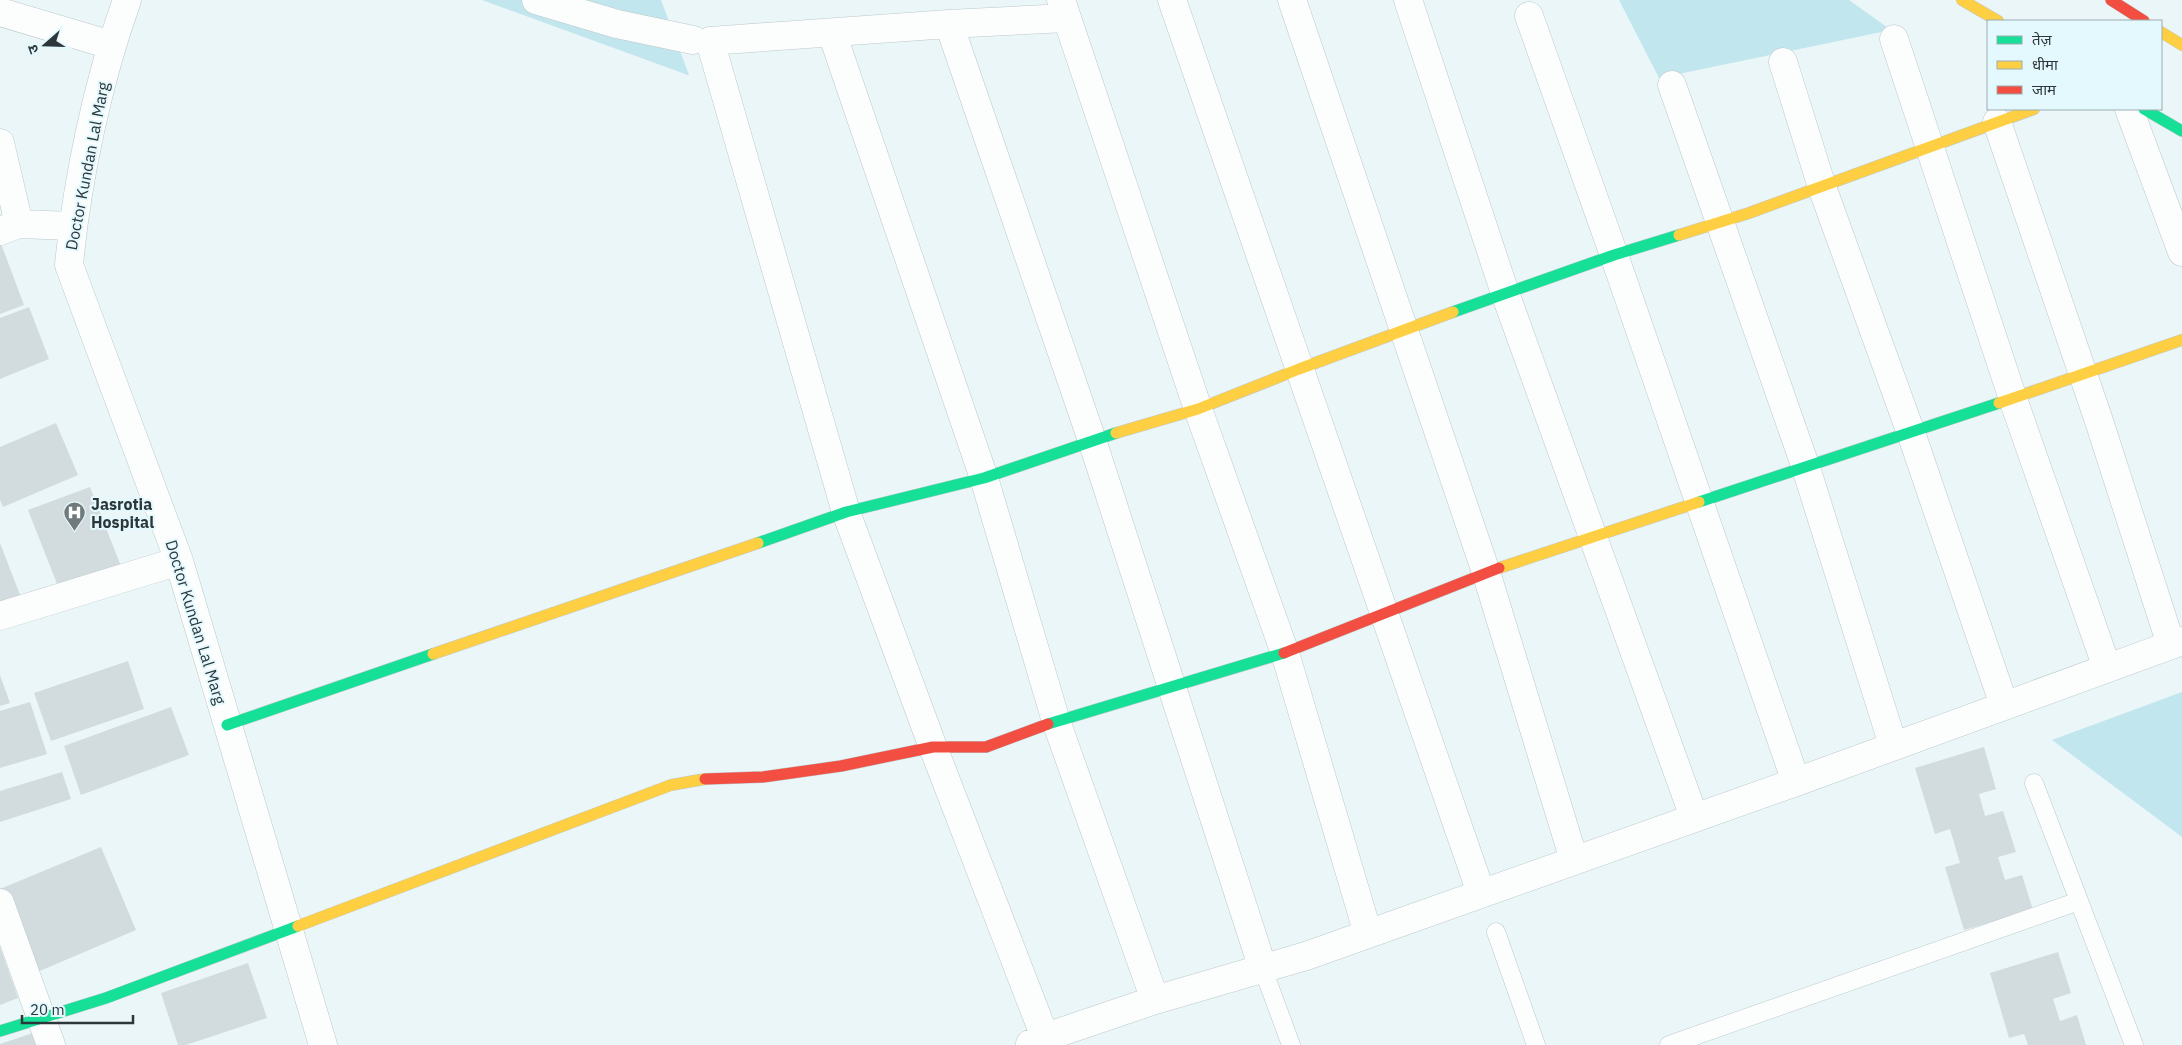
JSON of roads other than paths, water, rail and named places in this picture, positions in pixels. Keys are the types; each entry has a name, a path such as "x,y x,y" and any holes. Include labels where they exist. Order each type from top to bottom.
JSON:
{"street":[{"name":"Doctor Kundan Lal Marg","path":"127,0 111,45 73,226 69,265 179,560 323,1045"},
{"path":"536,0 617,24 693,40"},
{"path":"1172,0 1298,369 1386,612 1481,893"},
{"path":"1292,0 1486,572 1574,860"},
{"path":"1408,0 1506,293 1592,538 1694,817"},
{"path":"1962,0 1996,20"},
{"path":"2111,0 2142,20"},
{"path":"1368,934 1285,653 1198,408 1064,9 949,24 832,34 710,41 846,512 1041,1042 1155,1000 1263,969 1368,934 1796,782 2176,643 1997,122"},
{"path":"0,12 111,45"},
{"path":"1529,16 1614,255 1796,782"},
{"path":"949,24 1092,440 1263,969"},
{"path":"2162,33 2182,45"},
{"path":"832,34 984,478 1056,721 1155,1000"},
{"path":"1894,40 2013,399 2107,668"},
{"path":"1782,62 1822,186 1911,433 2004,705"},
{"path":"1672,85 1722,222 1806,468 1893,745"},
{"path":"227,725 846,512 984,478 1092,440 1198,408 1298,369 1506,293 1614,255 1722,222 1931,148 2031,110"},
{"path":"2128,110 2182,252"},
{"path":"2146,110 2182,131"},
{"path":"0,143 10,227 73,226"},
{"path":"0,1032 106,998 671,785 701,779 782,774 841,766 933,747 986,747 1056,721 1285,653 1486,572 2013,399 2082,373 2182,340"},
{"path":"0,616 179,560"},
{"path":"0,903 51,1045"}],"lane":[{"path":"2034,783 2134,1045"},
{"path":"1669,1045 2079,901"},
{"path":"1496,932 1536,1045"},
{"path":"1263,969 1291,1045"}],"place":[{"name":"Jasrotia Hospital","path":"75,532"}]}
